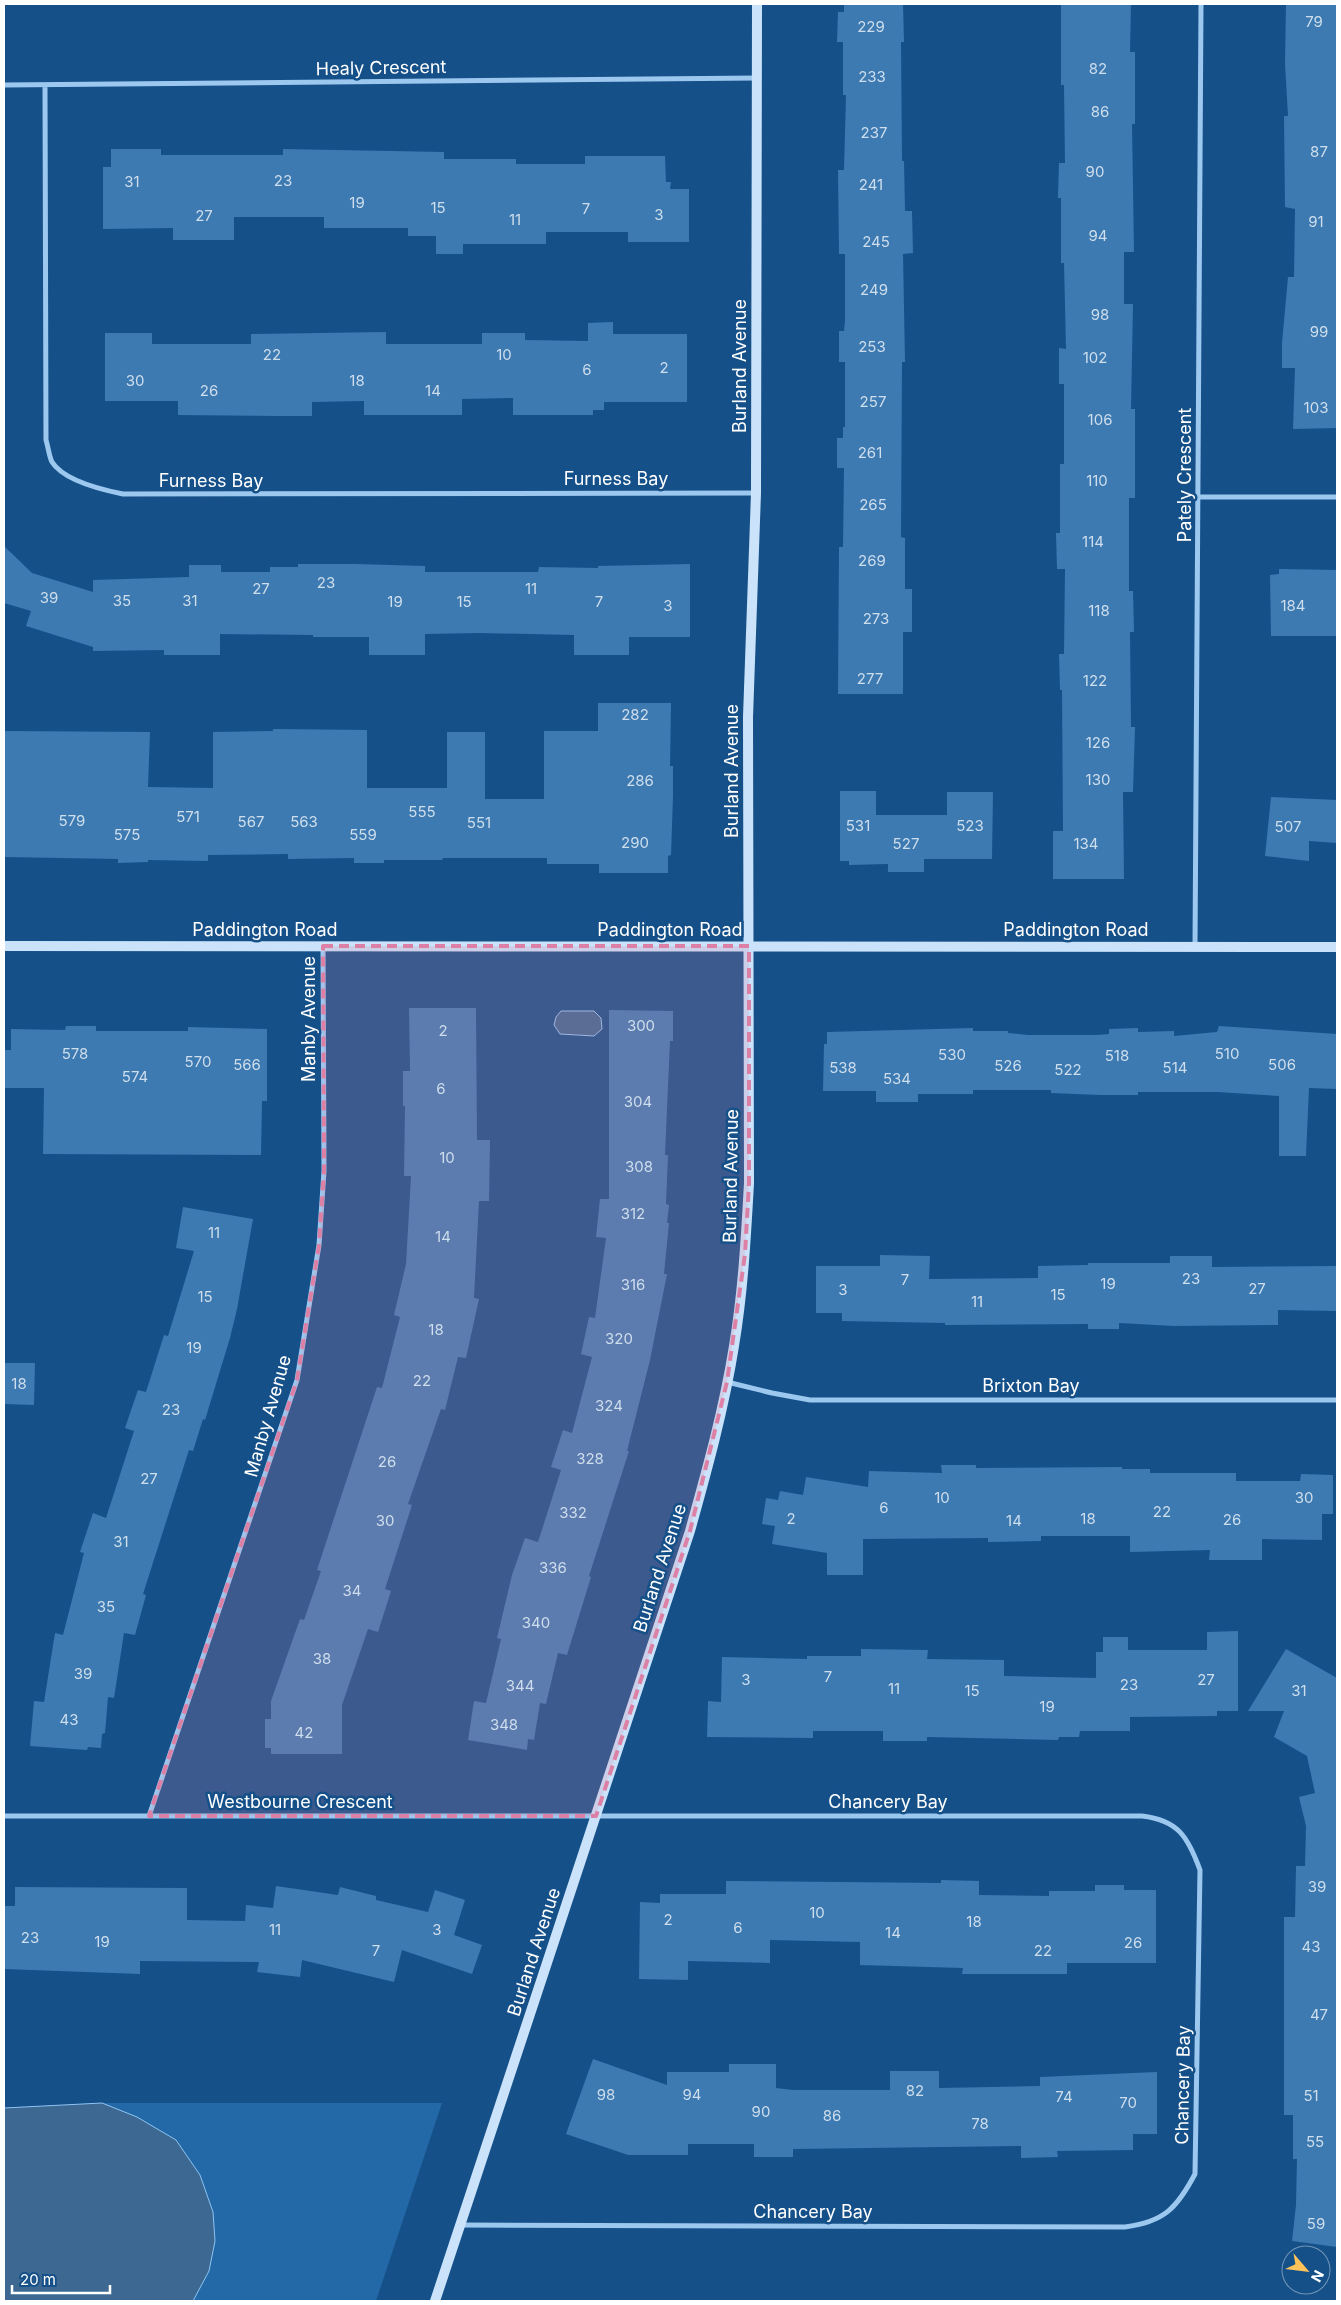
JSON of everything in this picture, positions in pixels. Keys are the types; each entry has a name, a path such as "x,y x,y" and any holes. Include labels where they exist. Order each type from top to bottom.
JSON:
{"street":[{"name":"Burland Avenue","path":"435,2301 690,1531 715,1441 734,1346 745,1254 748,1201 748,716 756,492 757,4"},
{"name":"Pately Crescent","path":"1195,946 1201,4"},
{"name":"Healy Crescent","path":"4,85 758,78"},
{"name":"Furness Bay","path":"45,85 46,440 53,462 66,474 93,487 123,494 756,492"},
{"path":"1198,497 1337,498"},
{"name":"Paddington Road","path":"4,946 1337,947"},
{"name":"Manby Avenue","path":"149,1816 297,1380 319,1245 324,1171 323,946"},
{"name":"Brixton Bay","path":"727,1382 810,1400 1337,1400"},
{"name":"Westbourne Crescent","path":"4,1816 596,1816"},
{"name":"Chancery Bay","path":"460,2225 1125,2227 1148,2224 1169,2212 1186,2191 1195,2174 1200,1870 1191,1844 1178,1829 1160,1818 1142,1816 596,1816"}],"highlighted area":[{"path":"323,946 749,946 749,1183 745,1254 727,1382 690,1531 596,1816 149,1816 297,1380 319,1245 324,1171"}],"shaded area":[{"path":"561,1011 594,1011 601,1018 602,1029 594,1036 560,1034 554,1025 556,1017"},
{"path":"102,2103 442,2103 376,2301 4,2301 4,2108"},
{"path":"102,2103 137,2117 176,2140 200,2175 213,2212 215,2241 209,2271 193,2301 4,2301 4,2108"}],"building":[{"path":"844,4 903,4 904,42 901,42 902,161 904,161 905,211 912,211 913,253 903,254 905,362 902,362 901,537 905,538 905,589 912,589 912,632 903,632 903,694 838,694 839,547 843,547 844,468 837,468 837,438 843,438 843,427 845,427 845,362 839,362 839,331 844,331 845,320 845,254 839,254 838,170 844,170 846,95 843,95 843,42 837,42 838,12 844,12"},
{"path":"1061,4 1131,4 1130,52 1135,52 1135,124 1132,124 1134,252 1124,252 1124,304 1133,304 1131,409 1135,409 1135,498 1129,498 1129,591 1133,591 1134,632 1130,632 1131,727 1135,727 1133,792 1123,792 1124,879 1053,879 1053,831 1063,831 1062,690 1060,690 1059,654 1064,654 1065,569 1057,569 1056,533 1060,533 1060,464 1064,464 1064,384 1059,384 1059,348 1066,349 1064,263 1061,263 1061,198 1058,198 1059,163 1065,163 1064,85 1061,85"},
{"path":"1286,4 1337,4 1337,428 1293,429 1295,368 1282,368 1282,343 1288,277 1294,277 1295,209 1285,207 1284,116 1288,116 1285,64"},
{"path":"111,149 161,149 161,155 283,155 283,149 444,152 444,159 516,159 516,164 585,164 585,156 665,156 666,182 671,182 670,189 689,189 689,242 628,242 628,232 546,232 546,244 463,244 463,254 436,254 436,236 408,236 408,228 324,228 324,217 234,217 234,240 173,240 173,228 103,229 103,167 111,167"},
{"path":"613,322 613,334 687,334 687,402 604,402 604,410 593,410 593,415 513,415 513,398 462,399 462,415 364,415 364,401 312,402 312,416 280,416 178,415 178,401 105,401 105,333 152,333 152,344 251,344 251,334 386,332 386,344 482,344 482,333 525,333 525,340 588,341 588,323"},
{"path":"4,546 32,573 93,592 93,580 189,577 189,565 221,565 221,572 270,572 270,567 298,567 298,564 355,564 425,566 425,572 538,572 539,567 598,568 598,566 690,564 690,637 629,637 629,655 574,655 574,635 479,633 425,634 425,655 369,655 369,637 313,637 313,635 220,634 220,655 164,655 164,650 93,651 93,647 26,626 31,611 4,603"},
{"path":"1279,569 1337,570 1337,636 1271,636 1270,575 1279,574"},
{"path":"598,703 671,703 670,766 673,766 673,796 671,855 668,856 668,873 599,873 599,864 547,864 547,858 443,858 442,860 384,860 384,863 354,863 354,858 288,859 288,854 208,855 208,861 148,860 148,862 118,863 118,859 4,857 4,731 150,732 148,787 213,788 213,732 273,731 273,729 367,730 367,788 447,788 447,732 485,732 485,799 544,799 544,731 598,731"},
{"path":"840,791 876,791 876,815 947,815 947,792 993,792 992,859 924,859 924,872 888,872 888,864 849,865 849,861 840,861"},
{"path":"1271,797 1337,800 1337,843 1309,841 1309,861 1265,856"},
{"path":"409,1008 476,1008 477,1140 490,1140 489,1201 479,1201 474,1298 479,1299 466,1358 458,1357 445,1410 441,1409 408,1504 412,1505 385,1589 391,1591 378,1632 368,1629 342,1705 342,1754 271,1754 271,1748 265,1748 265,1719 271,1719 271,1701 300,1619 304,1620 321,1571 317,1570 377,1387 382,1388 400,1317 394,1315 406,1264 411,1176 404,1176 405,1106 403,1106 403,1071 410,1071"},
{"path":"609,1010 673,1011 673,1041 670,1041 665,1155 668,1155 666,1204 669,1205 664,1274 667,1274 650,1360 627,1451 629,1451 589,1576 591,1577 567,1655 558,1653 546,1704 540,1703 534,1740 528,1739 527,1750 468,1740 474,1701 486,1703 501,1639 497,1638 512,1575 525,1538 538,1542 561,1470 551,1467 563,1430 572,1433 592,1357 581,1354 589,1317 595,1318 606,1238 596,1237 600,1199 609,1199"},
{"path":"66,1026 96,1026 96,1031 188,1031 188,1027 267,1029 267,1101 262,1101 261,1155 43,1154 44,1088 4,1088 4,1050 11,1050 11,1029 65,1030"},
{"path":"1219,1026 1337,1034 1337,1089 1309,1088 1306,1156 1279,1156 1279,1096 1218,1092 1138,1092 1138,1095 1100,1095 1051,1093 1051,1090 973,1090 973,1094 918,1094 918,1102 876,1102 876,1091 823,1091 824,1044 827,1044 827,1032 973,1028 973,1031 1008,1031 1008,1033 1028,1035 1096,1035 1109,1034 1109,1029 1138,1028 1138,1032 1174,1031 1174,1036 1217,1032"},
{"path":"183,1207 253,1219 230,1338 205,1420 203,1419 193,1451 189,1450 143,1594 146,1595 135,1635 124,1633 114,1698 108,1697 105,1733 102,1734 101,1748 88,1747 87,1750 30,1746 34,1701 44,1702 55,1633 63,1635 84,1553 80,1552 93,1513 106,1518 134,1431 125,1428 138,1390 146,1392 164,1335 168,1336 194,1251 176,1248"},
{"path":"880,1255 930,1256 929,1279 1038,1278 1038,1266 1088,1265 1088,1263 1170,1263 1170,1256 1212,1256 1212,1267 1337,1266 1337,1311 1278,1310 1278,1325 1174,1326 1119,1323 1119,1329 1088,1329 1088,1324 945,1325 945,1323 842,1321 842,1313 816,1313 816,1266 880,1266"},
{"path":"4,1363 35,1363 34,1405 4,1404"},
{"path":"941,1465 976,1465 976,1468 1122,1467 1122,1469 1150,1469 1150,1473 1236,1473 1236,1481 1300,1481 1301,1474 1333,1475 1333,1514 1322,1514 1322,1540 1262,1539 1262,1560 1209,1560 1210,1550 1130,1552 1130,1536 1041,1536 1041,1541 988,1542 988,1538 863,1539 863,1575 827,1575 827,1553 772,1544 775,1526 762,1524 766,1498 778,1500 780,1491 803,1495 806,1477 868,1487 869,1471 942,1473"},
{"path":"1238,1631 1238,1711 1217,1711 1217,1716 1130,1717 1130,1731 1080,1731 1079,1737 1059,1737 1058,1740 927,1737 927,1741 883,1741 883,1731 813,1731 813,1738 707,1737 708,1701 721,1702 722,1657 807,1659 807,1656 861,1656 861,1649 928,1650 927,1659 1004,1660 1004,1676 1096,1678 1096,1652 1103,1652 1103,1637 1128,1637 1128,1650 1207,1650 1207,1632"},
{"path":"1286,1649 1337,1678 1337,2247 1292,2241 1296,2205 1297,2159 1293,2159 1293,2115 1284,2115 1284,1917 1295,1917 1296,1866 1305,1866 1306,1826 1299,1797 1315,1793 1307,1756 1274,1737 1284,1711 1248,1711"},
{"path":"941,1880 979,1881 979,1895 1049,1896 1049,1891 1095,1891 1095,1885 1124,1885 1124,1890 1156,1890 1156,1963 1067,1963 1067,1974 962,1974 963,1968 860,1965 860,1942 770,1940 770,1963 688,1961 688,1980 639,1979 640,1902 660,1903 660,1894 726,1894 726,1881 941,1883"},
{"path":"276,1886 338,1895 340,1887 376,1896 376,1900 428,1912 435,1890 465,1900 454,1935 482,1945 472,1974 402,1950 394,1982 302,1960 300,1977 257,1972 259,1962 140,1961 140,1974 4,1969 4,1906 15,1906 15,1887 187,1888 187,1920 245,1921 246,1905 273,1908"},
{"path":"593,2059 667,2085 667,2072 729,2072 729,2064 776,2064 776,2088 793,2090 890,2090 890,2071 939,2071 939,2088 1040,2086 1040,2077 1157,2072 1157,2134 1133,2134 1133,2150 1057,2151 1058,2157 1021,2158 1021,2146 793,2149 793,2157 754,2157 754,2144 688,2144 688,2155 628,2155 566,2134"}]}
